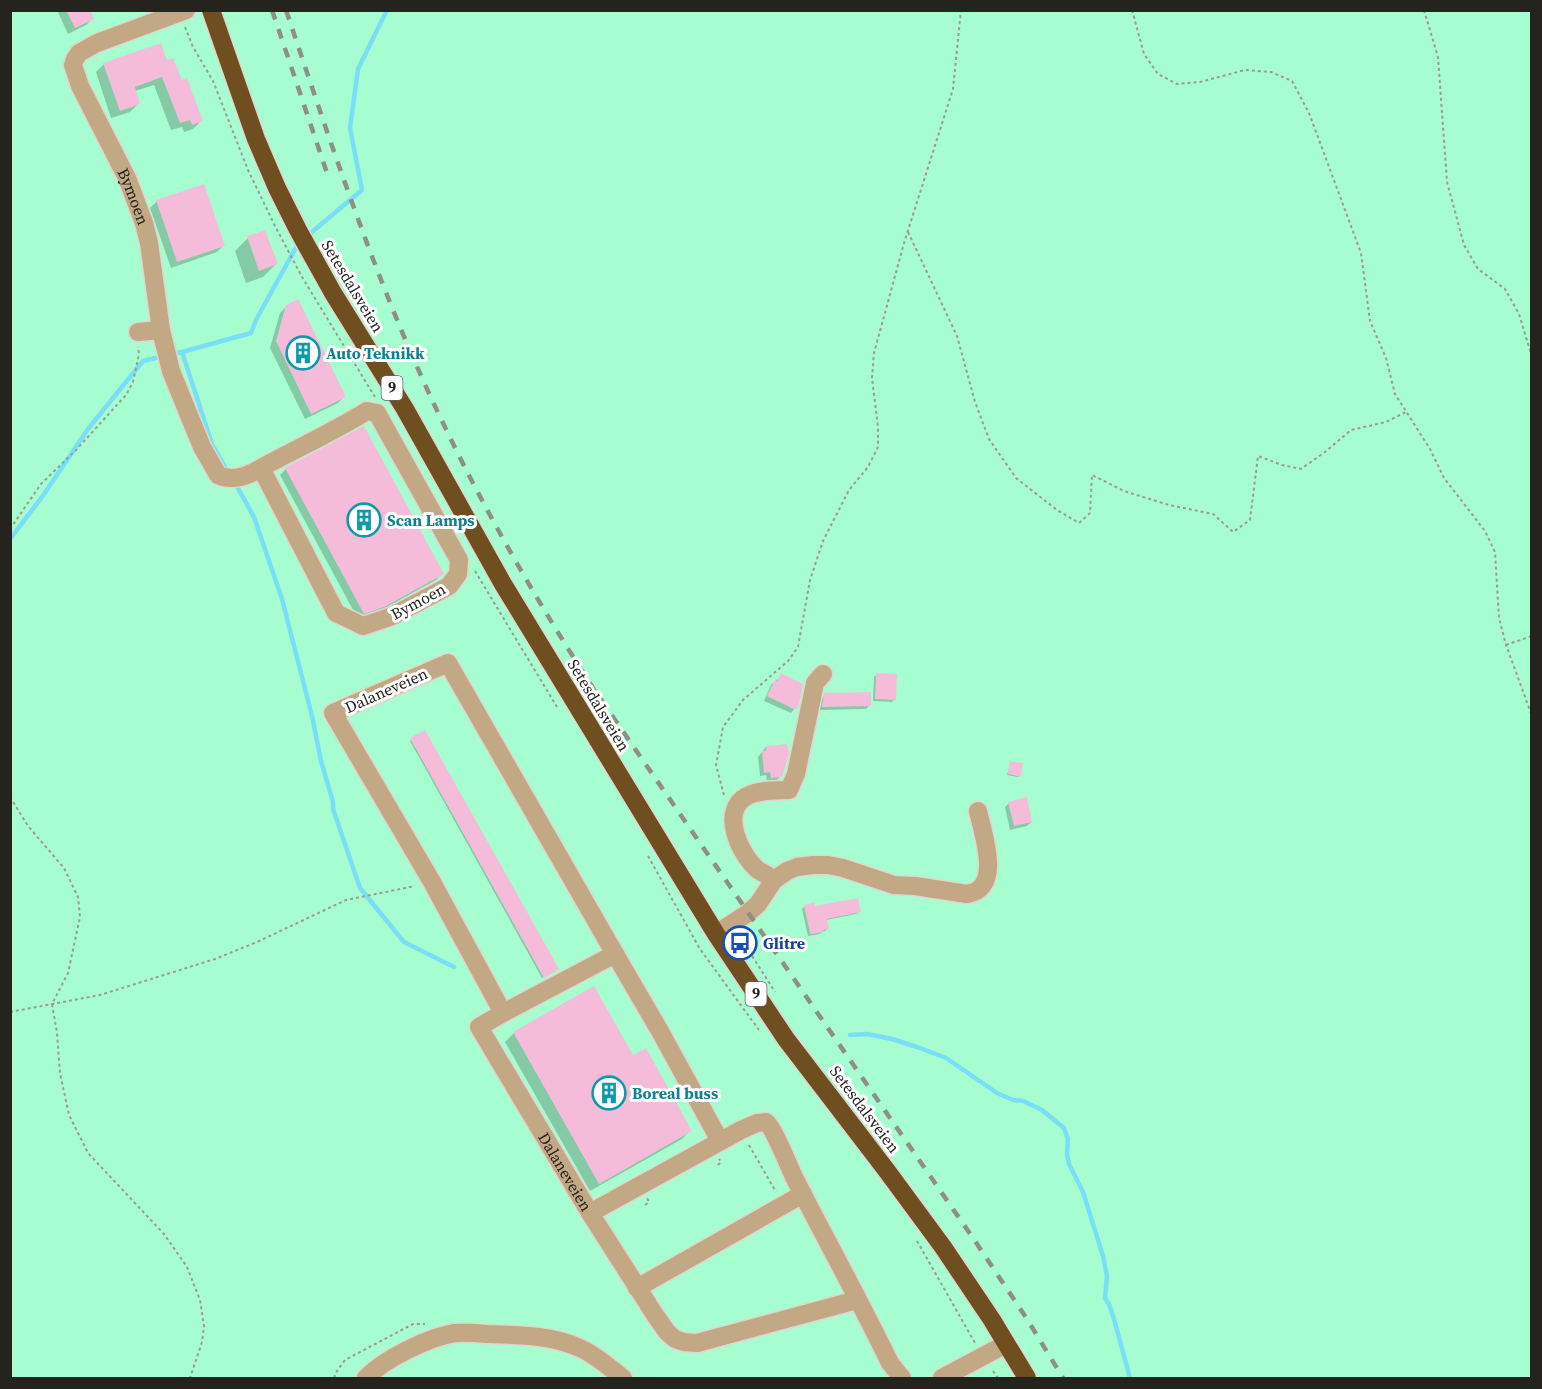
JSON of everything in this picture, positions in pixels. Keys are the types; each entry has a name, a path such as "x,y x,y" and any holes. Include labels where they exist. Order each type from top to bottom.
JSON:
{"highway":[{"name":"Setesdalsveien","path":"211,10 253,131 298,230 333,293 405,409 508,595 716,934 786,1039 943,1247 1027,1378"}],"lane":[{"name":"Bymoen","path":"183,11 90,46 79,53 74,65 80,86 127,178 144,223 149,243 160,330 171,371 202,447 214,470 221,477 241,477 368,411 377,413 459,560 458,574 449,586 390,617 363,626 336,613 261,468"},
{"path":"138,332 160,330"},
{"name":"Dalaneveien","path":"503,1013 432,882 333,713 448,663 661,1033 720,1141"},
{"path":"774,880 757,869 741,848 735,830 735,810 741,800 753,794 789,790 796,774 815,683 822,674"},
{"path":"716,934 758,904 774,880 797,867 828,865 894,885 974,893 981,888 987,878 988,866 978,811"},
{"name":"Dalaneveien","path":"615,954 479,1027 590,1213 741,1130 757,1122 766,1122 771,1126 803,1194 890,1363 902,1378"},
{"path":"637,1288 803,1194"},
{"path":"590,1213 667,1332 675,1339 684,1342 698,1343 857,1300"},
{"path":"366,1378 399,1354 435,1339 462,1333 530,1336 568,1344 584,1350 624,1378"},
{"path":"942,1378 1006,1344"}],"path":[{"path":"735,810 723,794 716,765 723,727 743,700 788,661 798,647 810,580 823,542 849,490 868,467 878,447 872,378 874,352 952,89 961,10"},
{"path":"1132,10 1144,54 1158,74 1178,84 1200,82 1245,70 1271,72 1292,81 1309,113 1361,253 1370,321 1386,358 1395,394 1430,449 1444,478 1485,531 1496,552 1499,618 1506,645 1532,716"},
{"path":"1424,10 1438,57 1447,182 1464,245 1478,269 1505,289 1519,314 1532,357"},
{"path":"908,232 957,336 975,402 989,439 1016,478 1057,510 1079,523 1090,513 1092,475 1124,490 1169,505 1213,514 1233,532 1250,520 1258,456 1281,465 1301,469 1351,430 1386,422 1406,412"},
{"path":"10,530 41,484 76,450 126,395 133,382 139,354 138,332"},
{"path":"1506,645 1532,636"},
{"path":"10,797 28,826 64,868 78,897 80,917 68,973 52,1004 60,1072 69,1114 88,1153 164,1234 187,1267 200,1300 204,1326 202,1342 189,1378"},
{"path":"10,1012 100,995 215,959 346,900 432,882"},
{"path":"741,1130 783,1205"}],"green space":[{"path":"10,11 1531,11 1531,1378 11,1378"}],"building":[{"path":"66,10 90,10 94,19 75,28"},
{"path":"161,43 167,60 173,58 182,80 187,78 203,121 192,125 190,120 180,123 162,77 135,87 140,104 120,111 103,63"},
{"path":"204,184 225,246 177,262 156,200"},
{"path":"265,230 278,264 259,271 247,236"},
{"name":"Auto Teknikk","path":"298,299 346,397 311,414 276,341 286,305"},
{"name":"Scan Lamps","path":"364,426 444,574 384,607 364,614 285,468"},
{"path":"781,673 803,684 796,710 767,696"},
{"path":"876,673 897,674 896,700 875,699"},
{"path":"871,692 871,706 822,707 824,693"},
{"path":"425,730 559,969 544,978 410,738"},
{"path":"787,744 789,754 782,777 771,778 770,772 764,773 762,751 766,751 766,746"},
{"path":"1010,761 1023,763 1021,777 1008,774"},
{"path":"1027,797 1032,822 1014,826 1008,802"},
{"path":"858,898 861,912 827,919 829,929 823,930 824,932 810,933 804,905 815,902 815,906"},
{"name":"Boreal buss","path":"594,986 633,1055 646,1048 692,1131 599,1184 513,1032"}],"waterway":[{"path":"306,237 362,190 350,128 358,69 387,10"},
{"path":"182,352 251,333 299,242"},
{"path":"172,354 182,352 212,444 229,474"},
{"path":"10,539 42,497 88,429 143,361 164,356"},
{"path":"235,483 254,517 282,599 333,809 360,888 404,942 454,967"},
{"path":"850,1035 867,1034 892,1039 946,1058 997,1093 1042,1110 1064,1128 1068,1139 1069,1164 1083,1192 1103,1256 1107,1276 1105,1298 1114,1319 1130,1378"}],"railway":[{"path":"272,10 328,176"},
{"path":"286,10 387,296 445,428 505,543 595,691 973,1238 1063,1378"}],"place":[{"name":"Auto Teknikk","path":"303,353"},
{"name":"Scan Lamps","path":"364,520"},
{"name":"Glitre","path":"740,943"},
{"name":"Boreal buss","path":"609,1093"}]}
